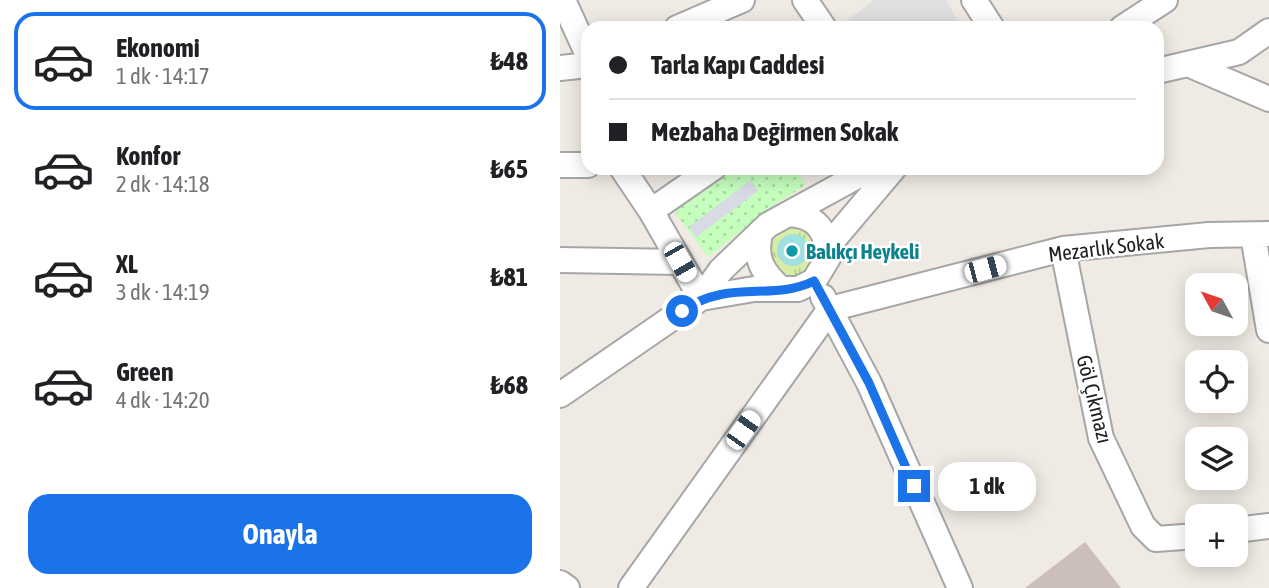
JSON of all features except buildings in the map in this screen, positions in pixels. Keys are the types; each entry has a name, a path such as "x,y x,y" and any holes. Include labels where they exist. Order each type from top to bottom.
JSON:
{"street":[{"path":"563,0 581,67"},
{"path":"694,21 743,0"},
{"path":"805,0 819,21"},
{"path":"974,0 988,21"},
{"path":"1132,21 1164,0"},
{"path":"1164,70 1239,52 1269,31"},
{"path":"1190,65 1269,99"},
{"path":"560,165 581,165"},
{"path":"627,175 651,211 701,298"},
{"path":"651,211 703,175"},
{"path":"560,395 701,298 721,270 778,218 859,175"},
{"path":"828,246 888,175"},
{"path":"701,298 754,289 798,289 814,281 824,269 828,246 824,231 804,214 788,214"},
{"path":"760,234 757,250 760,265 781,289"},
{"path":"1261,234 1269,330"},
{"name":"Mezarlık Sokak","path":"830,309 1063,249 1209,235 1261,234"},
{"name":"Göl Çıkmazı","path":"1063,249 1101,438 1143,526 1156,539 1185,537"},
{"path":"560,260 680,262"},
{"path":"814,281 869,383 960,588"},
{"path":"631,588 830,309"},
{"path":"1248,529 1269,526"},
{"path":"560,583 567,588"}],"green space":[{"path":"721,175 799,175 806,185 772,206 708,257 676,214 676,210"},
{"path":"793,227 810,234 817,251 810,268 793,275 776,268 769,251 776,234"}],"shaded area":[{"path":"874,0 946,0 958,21 847,21"},
{"path":"751,180 758,191 696,237 689,227"}],"water":[{"path":"793,234 804,239 809,250 804,261 793,266 782,261 777,250 782,239"}],"place":[{"name":"Balıkçı Heykeli","path":"792,251"}],"route":[{"path":"682,311 701,298 722,293 754,289 798,289 814,281 869,383 914,486"}]}
